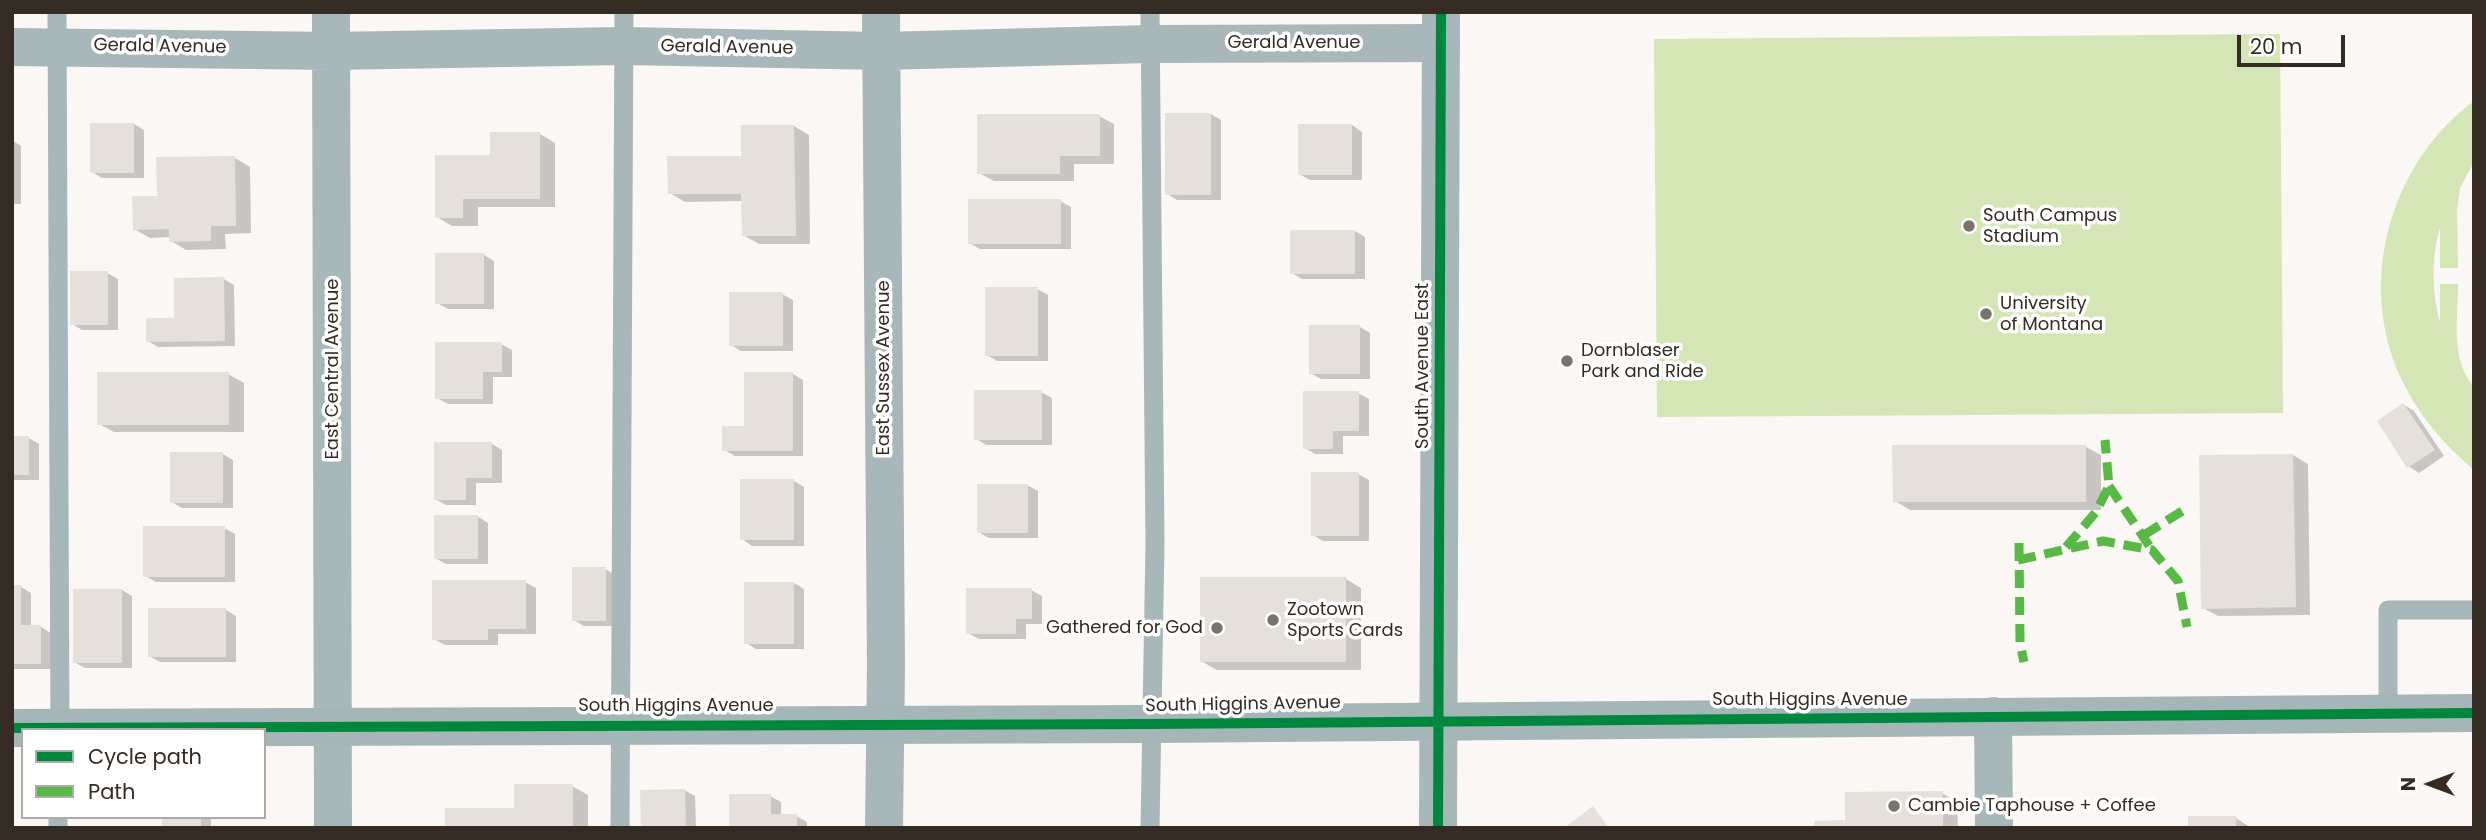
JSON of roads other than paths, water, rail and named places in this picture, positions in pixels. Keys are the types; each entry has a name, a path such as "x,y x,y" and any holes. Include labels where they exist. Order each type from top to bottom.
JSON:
{"main road":[{"name":"South Higgins Avenue","path":"151,728 621,724 1152,724 2474,713"}],"street":[{"name":"East Central Avenue","path":"331,12 333,828"},
{"name":"East Sussex Avenue","path":"881,12 886,723 884,828"},
{"name":"Gerald Avenue","path":"12,47 57,29 332,51 624,29 881,51 1150,28 1441,28"},
{"name":"South Avenue East","path":"1438,828 1441,28"},
{"path":"1993,716 1994,828"}],"lane":[{"path":"1150,28 1155,544 1150,828"},
{"path":"57,29 60,728"},
{"path":"620,828 624,29"},
{"path":"2388,714 2388,610 2474,610"}],"place":[{"name":"South Campus Stadium","path":"1969,226"},
{"name":"University of Montana","path":"1986,314"},
{"name":"Dornblaser Park and Ride","path":"1567,361"},
{"name":"Zootown Sports Cards","path":"1273,620"},
{"name":"Gathered for God","path":"1217,628"},
{"name":"Cambie Taphouse + Coffee","path":"1894,806"}]}
